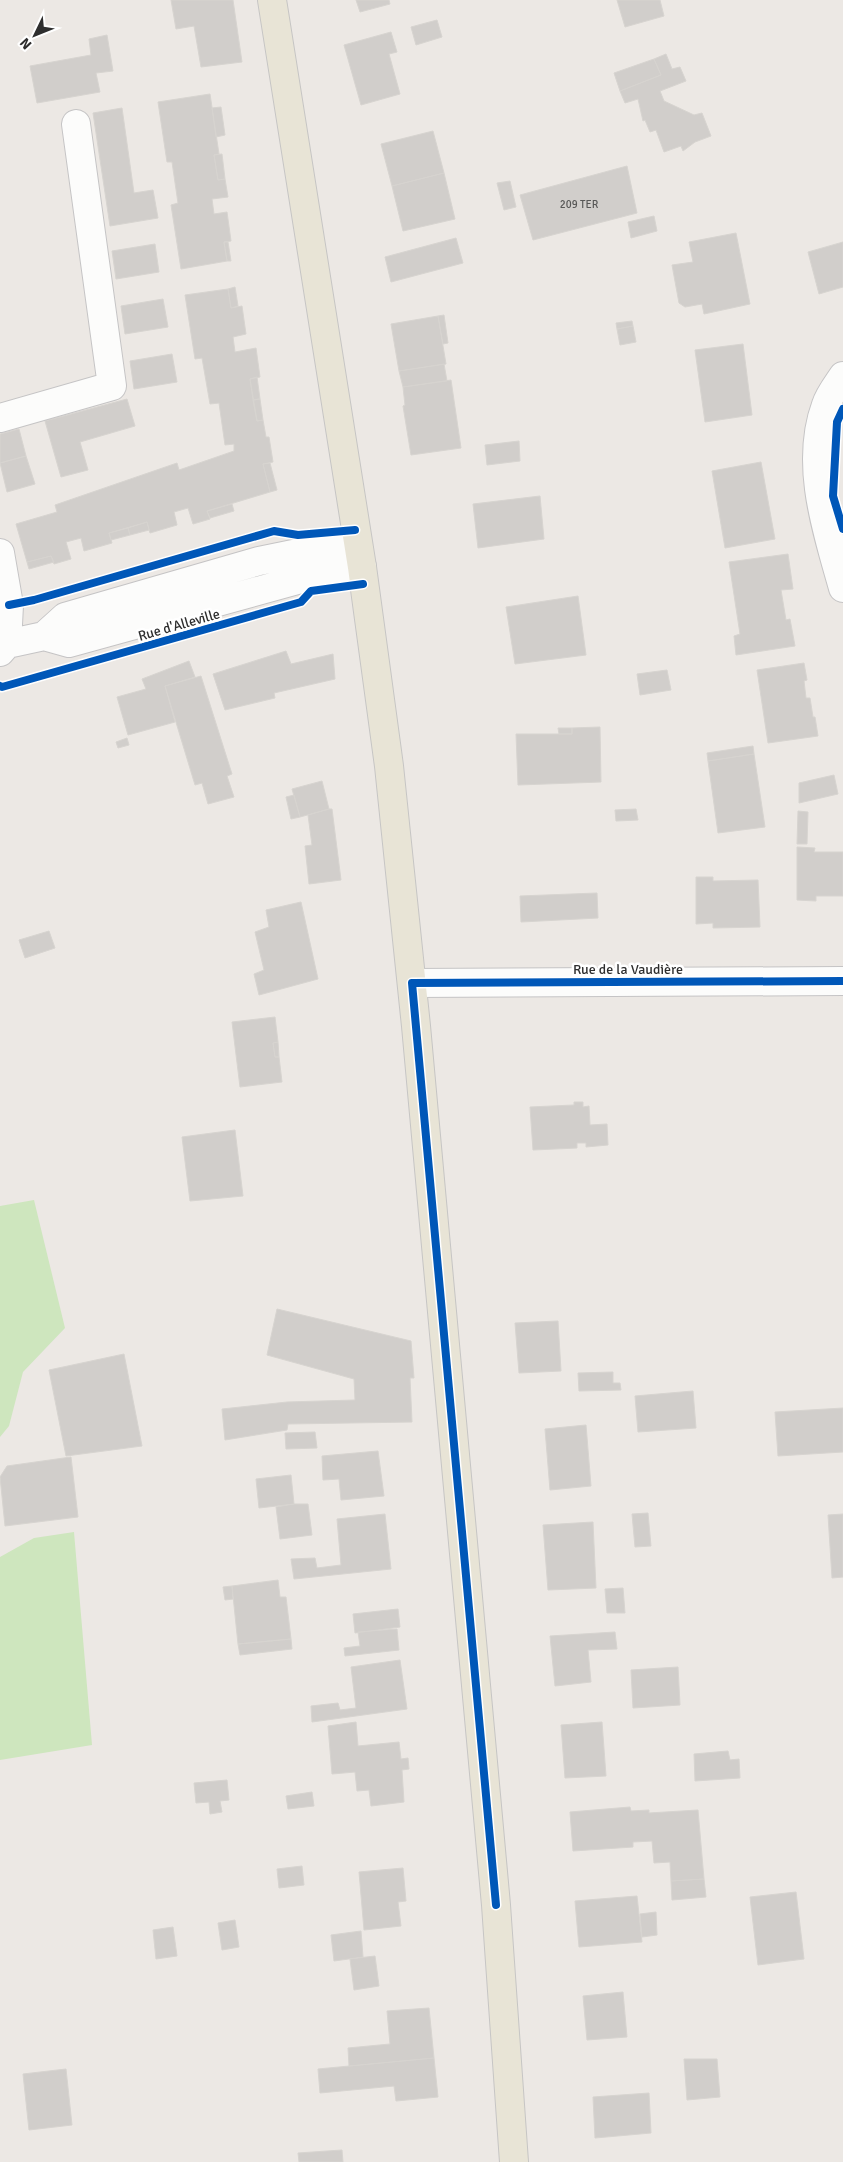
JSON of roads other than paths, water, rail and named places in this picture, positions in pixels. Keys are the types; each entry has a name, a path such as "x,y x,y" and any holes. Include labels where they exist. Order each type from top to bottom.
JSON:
{"main road":[{"path":"272,0 362,567 389,766 412,983 496,1905 514,2162"}],"street":[{"path":"0,418 112,386 76,124"},
{"path":"843,376 826,404 817,437 818,470 825,525 843,588"},
{"name":"Rue d'Alleville","path":"3,648 44,636 65,617 259,561 357,541"},
{"path":"0,553 9,605 3,648"},
{"name":"Rue d'Alleville","path":"44,636 69,643 318,574 362,567"},
{"name":"Rue de la Vaudière","path":"412,983 843,981"}]}
